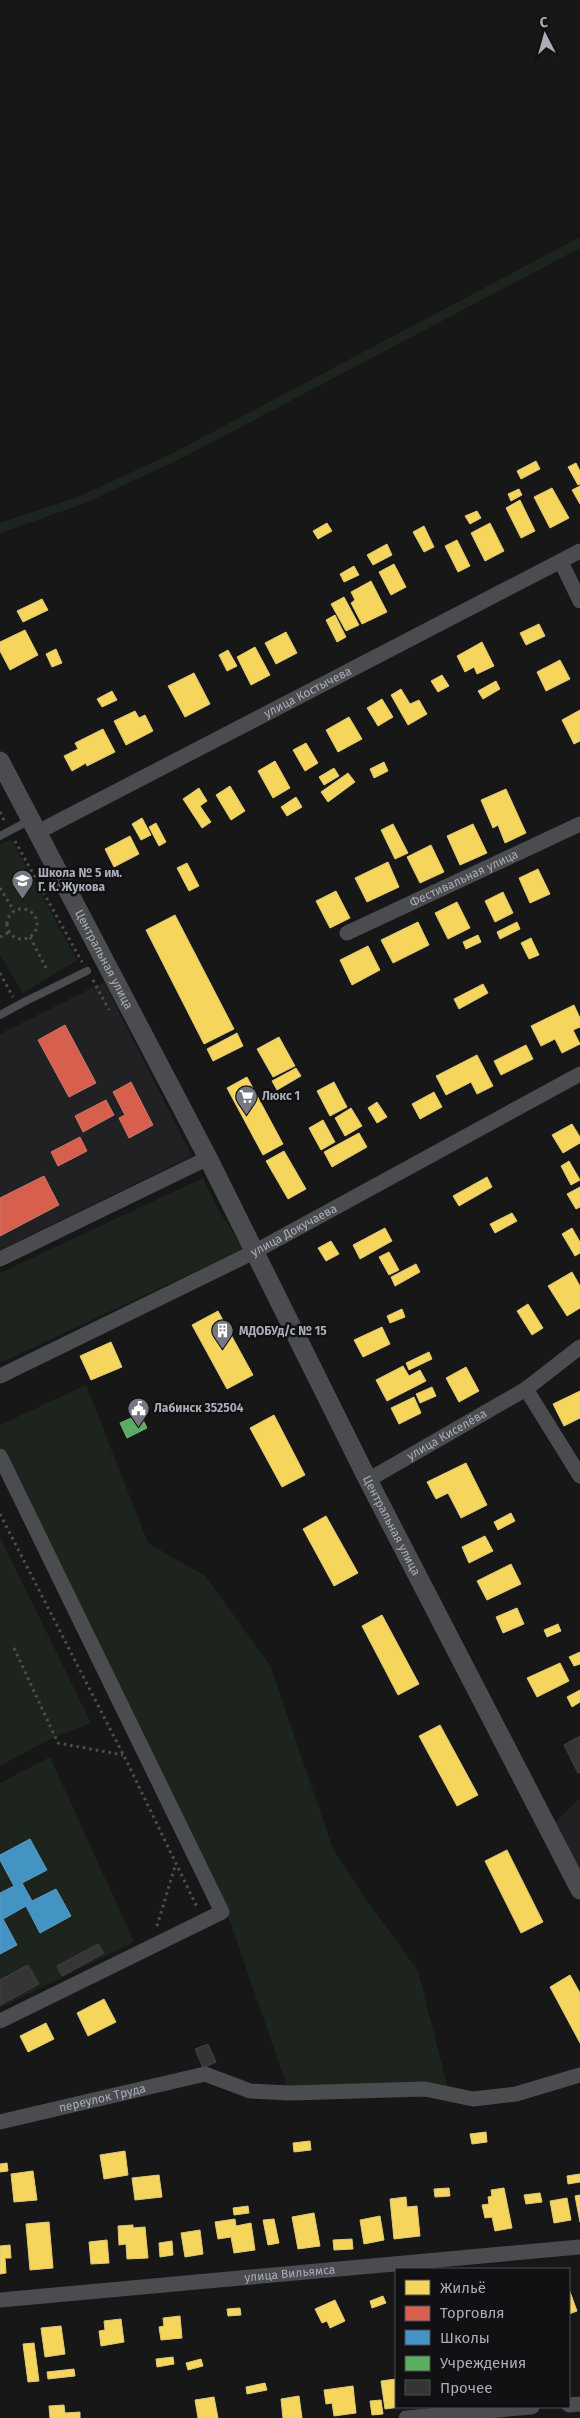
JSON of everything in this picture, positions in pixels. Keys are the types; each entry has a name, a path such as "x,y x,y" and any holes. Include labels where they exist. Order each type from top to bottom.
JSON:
{"street":[{"name":"улица Костычева","path":"33,827 580,551"},
{"path":"560,562 580,601"},
{"name":"Центральная улица","path":"0,761 208,1158 368,1480 580,1890"},
{"name":"Фестивальная улица","path":"347,933 580,824"},
{"name":"улица Докучаева","path":"0,1376 254,1252 580,1074"},
{"path":"0,1259 208,1158"},
{"name":"улица Киселёва","path":"368,1480 526,1389 580,1347"},
{"path":"526,1389 580,1476"},
{"path":"0,1456 222,1912 0,2021"},
{"name":"переулок Труда","path":"0,2122 205,2074 250,2091 290,2093 425,2089 473,2099 516,2094 580,2075"},
{"name":"улица Вильямса","path":"0,2300 580,2247"},
{"path":"406,2418 521,2408"}],"lane":[{"path":"0,836 9,831 33,827"},
{"path":"0,1015 87,971"}],"path":[{"path":"0,812 105,1005 114,1016 122,1021 137,1024"},
{"path":"0,888 14,911"},
{"path":"28,909 35,916 36,930 30,937 19,939 9,932 7,919 14,911 28,909"},
{"path":"0,937 9,932"},
{"path":"30,937 46,968"},
{"path":"0,973 18,1006"},
{"path":"0,1514 123,1756 203,1921"},
{"path":"14,1648 58,1743 123,1756"},
{"path":"152,1946 176,1863 188,1843"}],"shaded area":[{"path":"580,237 580,248 180,459 83,504 0,533 0,523 78,497 173,453"},
{"name":"Школа № 5 им. Г. К. Жукова","path":"11,839 77,960 23,993 0,955 0,845"},
{"path":"104,982 192,1156 0,1250 0,1034"},
{"path":"203,1178 219,1211 243,1249 0,1363 0,1273"},
{"path":"86,1385 148,1543 205,1576 270,1665 333,1849 365,1898 418,1971 448,2089 288,2089 225,1907 0,1445 0,1425"},
{"path":"0,1537 91,1723 56,1736 0,1766"},
{"path":"50,1757 134,1942 0,2008 0,1783"},
{"path":"580,1798 580,1874 553,1825"}],"building: Жильё":[{"path":"536,461 540,469 521,479 517,471"},
{"path":"576,463 580,471 580,484 578,485 568,467"},
{"path":"580,486 580,504 572,490"},
{"path":"552,488 569,518 550,528 534,497"},
{"path":"519,489 522,495 511,501 508,494"},
{"path":"520,500 535,531 521,538 506,508"},
{"path":"477,511 481,518 470,524 465,516"},
{"path":"327,523 332,531 318,539 313,531"},
{"path":"490,523 504,551 485,561 471,533"},
{"path":"424,526 434,547 424,552 413,532"},
{"path":"457,540 470,566 458,572 445,546"},
{"path":"387,544 392,555 373,565 367,555"},
{"path":"394,564 406,587 391,595 379,572"},
{"path":"354,566 359,575 344,582 340,574"},
{"path":"371,581 387,612 362,624 351,603 355,600 351,592"},
{"path":"344,597 359,625 346,631 331,604"},
{"path":"42,599 48,610 23,622 17,611"},
{"path":"335,615 346,637 337,642 326,620"},
{"path":"539,624 545,636 526,645 520,633"},
{"path":"25,630 38,655 10,670 0,651 0,642"},
{"path":"286,632 297,653 276,664 265,643"},
{"path":"482,642 494,666 477,674 474,667 465,672 457,656"},
{"path":"255,647 270,675 251,685 237,657"},
{"path":"56,649 62,663 52,667 46,654"},
{"path":"228,650 237,666 227,671 219,655"},
{"path":"560,660 570,679 546,691 537,672"},
{"path":"194,673 210,704 185,717 168,686"},
{"path":"442,675 449,686 438,692 431,681"},
{"path":"496,681 500,689 483,699 478,691"},
{"path":"401,689 410,704 419,700 427,714 408,725 391,695"},
{"path":"112,691 117,700 102,707 97,699"},
{"path":"382,699 393,717 378,726 367,708"},
{"path":"580,710 580,741 574,744 562,720"},
{"path":"135,711 139,718 145,715 153,731 126,745 114,721"},
{"path":"349,717 362,739 338,752 326,730"},
{"path":"103,729 115,752 87,766 86,763 72,771 64,756 78,749 75,743"},
{"path":"306,743 318,763 305,771 293,750"},
{"path":"275,761 290,788 273,798 258,771"},
{"path":"384,762 388,771 374,778 370,769"},
{"path":"334,768 339,776 324,785 319,777"},
{"path":"348,773 355,782 328,802 321,792"},
{"path":"230,786 245,811 231,820 216,795"},
{"path":"199,788 207,801 200,806 211,822 202,828 183,799"},
{"path":"506,789 526,833 505,843 498,825 493,828 481,800"},
{"path":"296,797 302,807 287,816 281,807"},
{"path":"142,818 151,835 141,840 132,824"},
{"path":"156,823 166,842 159,846 149,827"},
{"path":"393,824 408,853 395,859 381,830"},
{"path":"473,824 487,853 460,865 447,836"},
{"path":"130,836 139,854 114,867 105,849"},
{"path":"431,845 444,872 420,883 407,857"},
{"path":"388,862 399,887 367,902 355,878"},
{"path":"187,863 199,886 189,891 177,868"},
{"path":"538,869 550,894 530,903 519,878"},
{"path":"336,891 350,918 330,928 316,901"},
{"path":"503,892 513,913 495,922 485,901"},
{"path":"457,902 470,928 448,939 435,913"},
{"path":"175,915 234,1029 204,1044 146,930"},
{"path":"418,922 429,945 393,963 381,940"},
{"path":"517,922 520,929 500,939 497,932"},
{"path":"478,935 481,942 466,949 463,942"},
{"path":"531,938 539,955 529,959 521,943"},
{"path":"368,946 380,970 352,985 340,960"},
{"path":"483,984 488,993 459,1009 454,999"},
{"path":"574,1005 580,1018 580,1027 573,1030 580,1044 562,1053 555,1039 541,1046 531,1026"},
{"path":"237,1033 243,1046 213,1061 207,1049"},
{"path":"279,1037 295,1066 273,1077 257,1049"},
{"path":"526,1045 533,1059 501,1075 494,1061"},
{"path":"477,1055 493,1086 477,1094 471,1082 446,1095 436,1076"},
{"path":"296,1068 301,1076 277,1090 272,1081"},
{"path":"247,1077 283,1144 263,1155 227,1088"},
{"path":"334,1082 347,1107 330,1116 317,1091"},
{"path":"434,1092 442,1107 420,1119 412,1104"},
{"path":"377,1102 387,1117 377,1123 368,1108"},
{"path":"351,1108 362,1126 345,1136 335,1118"},
{"path":"323,1120 335,1142 321,1150 309,1128"},
{"path":"572,1124 580,1137 580,1143 563,1153 552,1135"},
{"path":"359,1133 367,1147 332,1167 324,1152"},
{"path":"284,1151 306,1189 288,1199 266,1161"},
{"path":"569,1161 580,1180 571,1185 561,1166"},
{"path":"487,1177 492,1187 459,1206 453,1196"},
{"path":"580,1187 580,1207 576,1209 567,1194"},
{"path":"512,1213 517,1221 495,1233 490,1224"},
{"path":"385,1228 392,1241 360,1259 353,1245"},
{"path":"572,1228 580,1242 580,1253 575,1256 562,1234"},
{"path":"331,1241 339,1254 326,1261 318,1248"},
{"path":"389,1252 399,1270 389,1275 379,1257"},
{"path":"416,1264 420,1272 395,1286 391,1277"},
{"path":"572,1272 580,1286 580,1308 567,1316 548,1286"},
{"path":"528,1304 543,1328 532,1335 517,1311"},
{"path":"402,1309 405,1317 390,1323 387,1316"},
{"name":"МДОБУд/с № 15","path":"218,1311 253,1375 227,1389 192,1325"},
{"path":"382,1327 390,1344 363,1357 354,1340"},
{"path":"111,1342 122,1367 91,1380 80,1356"},
{"path":"429,1352 432,1359 409,1370 406,1363"},
{"path":"403,1366 409,1376 420,1370 426,1381 387,1401 376,1380"},
{"path":"466,1367 479,1391 459,1402 446,1378"},
{"path":"432,1387 436,1396 420,1403 416,1394"},
{"path":"580,1391 580,1418 564,1426 553,1404"},
{"path":"414,1397 421,1413 399,1424 391,1408"},
{"path":"274,1415 305,1475 282,1487 250,1428"},
{"path":"466,1463 487,1505 461,1518 448,1493 436,1499 427,1482"},
{"path":"511,1513 515,1521 498,1530 494,1522"},
{"path":"326,1516 358,1573 334,1586 303,1529"},
{"path":"485,1536 493,1551 469,1563 462,1547"},
{"path":"511,1564 521,1584 487,1600 477,1581"},
{"path":"517,1608 524,1624 503,1633 496,1617"},
{"path":"382,1615 419,1684 398,1695 362,1626"},
{"path":"558,1624 561,1631 547,1637 544,1630"},
{"path":"580,1652 580,1664 574,1666 569,1657"},
{"path":"560,1663 569,1681 537,1697 527,1678"},
{"path":"580,1690 580,1702 572,1707 567,1697"},
{"path":"440,1725 478,1795 457,1806 419,1736"},
{"path":"507,1850 543,1922 521,1933 485,1861"},
{"path":"570,1975 580,1993 580,2043 550,1987"},
{"path":"104,1999 116,2022 88,2036 77,2013"},
{"path":"46,2023 54,2039 28,2052 20,2036"},
{"path":"486,2132 487,2142 472,2144 470,2134"},
{"path":"310,2141 311,2150 294,2152 293,2143"},
{"path":"125,2151 128,2175 104,2179 100,2155"},
{"path":"7,2163 8,2171 0,2172 0,2164"},
{"path":"33,2171 37,2200 14,2202 11,2174"},
{"path":"580,2174 580,2182 568,2184 567,2176"},
{"path":"159,2175 162,2197 135,2200 132,2178"},
{"path":"449,2188 450,2196 435,2197 434,2189"},
{"path":"504,2188 512,2228 495,2231 492,2217 485,2218 482,2205 489,2204 488,2197 492,2196 491,2190"},
{"path":"540,2193 542,2202 526,2204 524,2195"},
{"path":"580,2195 580,2222 575,2196"},
{"path":"406,2197 407,2207 417,2206 420,2236 394,2239 390,2199"},
{"path":"567,2198 571,2220 554,2223 550,2201"},
{"path":"248,2206 249,2213 234,2215 233,2208"},
{"path":"314,2213 320,2246 298,2249 292,2217"},
{"path":"380,2216 384,2240 364,2244 360,2220"},
{"path":"235,2219 236,2226 251,2223 255,2250 234,2253 231,2237 218,2239 215,2222"},
{"path":"274,2219 279,2243 268,2245 263,2220"},
{"path":"49,2222 53,2268 30,2270 26,2224"},
{"path":"133,2225 133,2228 145,2227 148,2258 127,2259 126,2244 119,2245 118,2226"},
{"path":"200,2230 203,2254 185,2257 181,2233"},
{"path":"352,2239 353,2249 334,2250 333,2240"},
{"path":"107,2240 109,2263 91,2264 89,2242"},
{"path":"172,2241 173,2255 160,2257 159,2243"},
{"path":"10,2245 11,2258 5,2258 6,2273 0,2274 0,2246"},
{"path":"570,2292 577,2311 570,2314"},
{"path":"383,2296 386,2303 372,2308 370,2301"},
{"path":"335,2300 345,2321 330,2328 327,2321 322,2323 315,2309"},
{"path":"240,2308 241,2315 228,2316 227,2309"},
{"path":"180,2316 182,2338 161,2340 159,2327 164,2326 163,2318"},
{"path":"121,2319 124,2342 101,2346 99,2331 105,2330 104,2321"},
{"path":"61,2326 65,2354 45,2357 41,2328"},
{"path":"34,2343 39,2381 28,2382 23,2344"},
{"path":"173,2357 174,2364 157,2367 156,2359"},
{"path":"201,2359 203,2366 188,2370 186,2363"},
{"path":"74,2369 75,2376 48,2379 47,2372"},
{"path":"395,2379 395,2408 385,2409 381,2381"},
{"path":"265,2383 267,2390 247,2394 246,2387"},
{"path":"353,2386 356,2413 334,2416 332,2403 326,2404 324,2390"},
{"path":"299,2396 302,2418 283,2418 281,2399"},
{"path":"214,2397 218,2418 198,2418 195,2400"},
{"path":"381,2400 383,2414 372,2415 370,2401"},
{"path":"64,2405 65,2413 80,2412 80,2418 50,2418 49,2406"}],"building: Торговля":[{"path":"65,1025 96,1083 69,1097 38,1040"},
{"path":"131,1082 153,1125 129,1138 119,1118 125,1115 113,1092"},
{"path":"106,1100 114,1115 83,1132 75,1116"},
{"path":"80,1137 87,1151 58,1166 51,1152"},
{"path":"44,1176 59,1205 0,1236 0,1198"}],"building: Школы":[{"path":"30,1839 47,1870 22,1883 32,1901 56,1889 71,1916 40,1933 26,1906 3,1919 17,1945 0,1954 0,1893 14,1886 0,1860 0,1855"}],"building: Учреждения":[{"path":"140,1414 147,1428 127,1438 120,1423"}],"building: Прочее":[{"path":"580,1736 580,1772 578,1773 564,1745"},
{"path":"98,1944 104,1953 62,1976 57,1966"},
{"path":"28,1965 39,1984 0,2005 0,1980"},
{"path":"208,2044 216,2062 203,2068 195,2049"}],"place":[{"name":"Школа № 5 им. Г. К. Жукова","path":"22,899"},
{"name":"Люкс 1","path":"246,1115"},
{"name":"МДОБУд/с № 15","path":"223,1350"},
{"name":"Лабинск 352504","path":"138,1427"}]}
